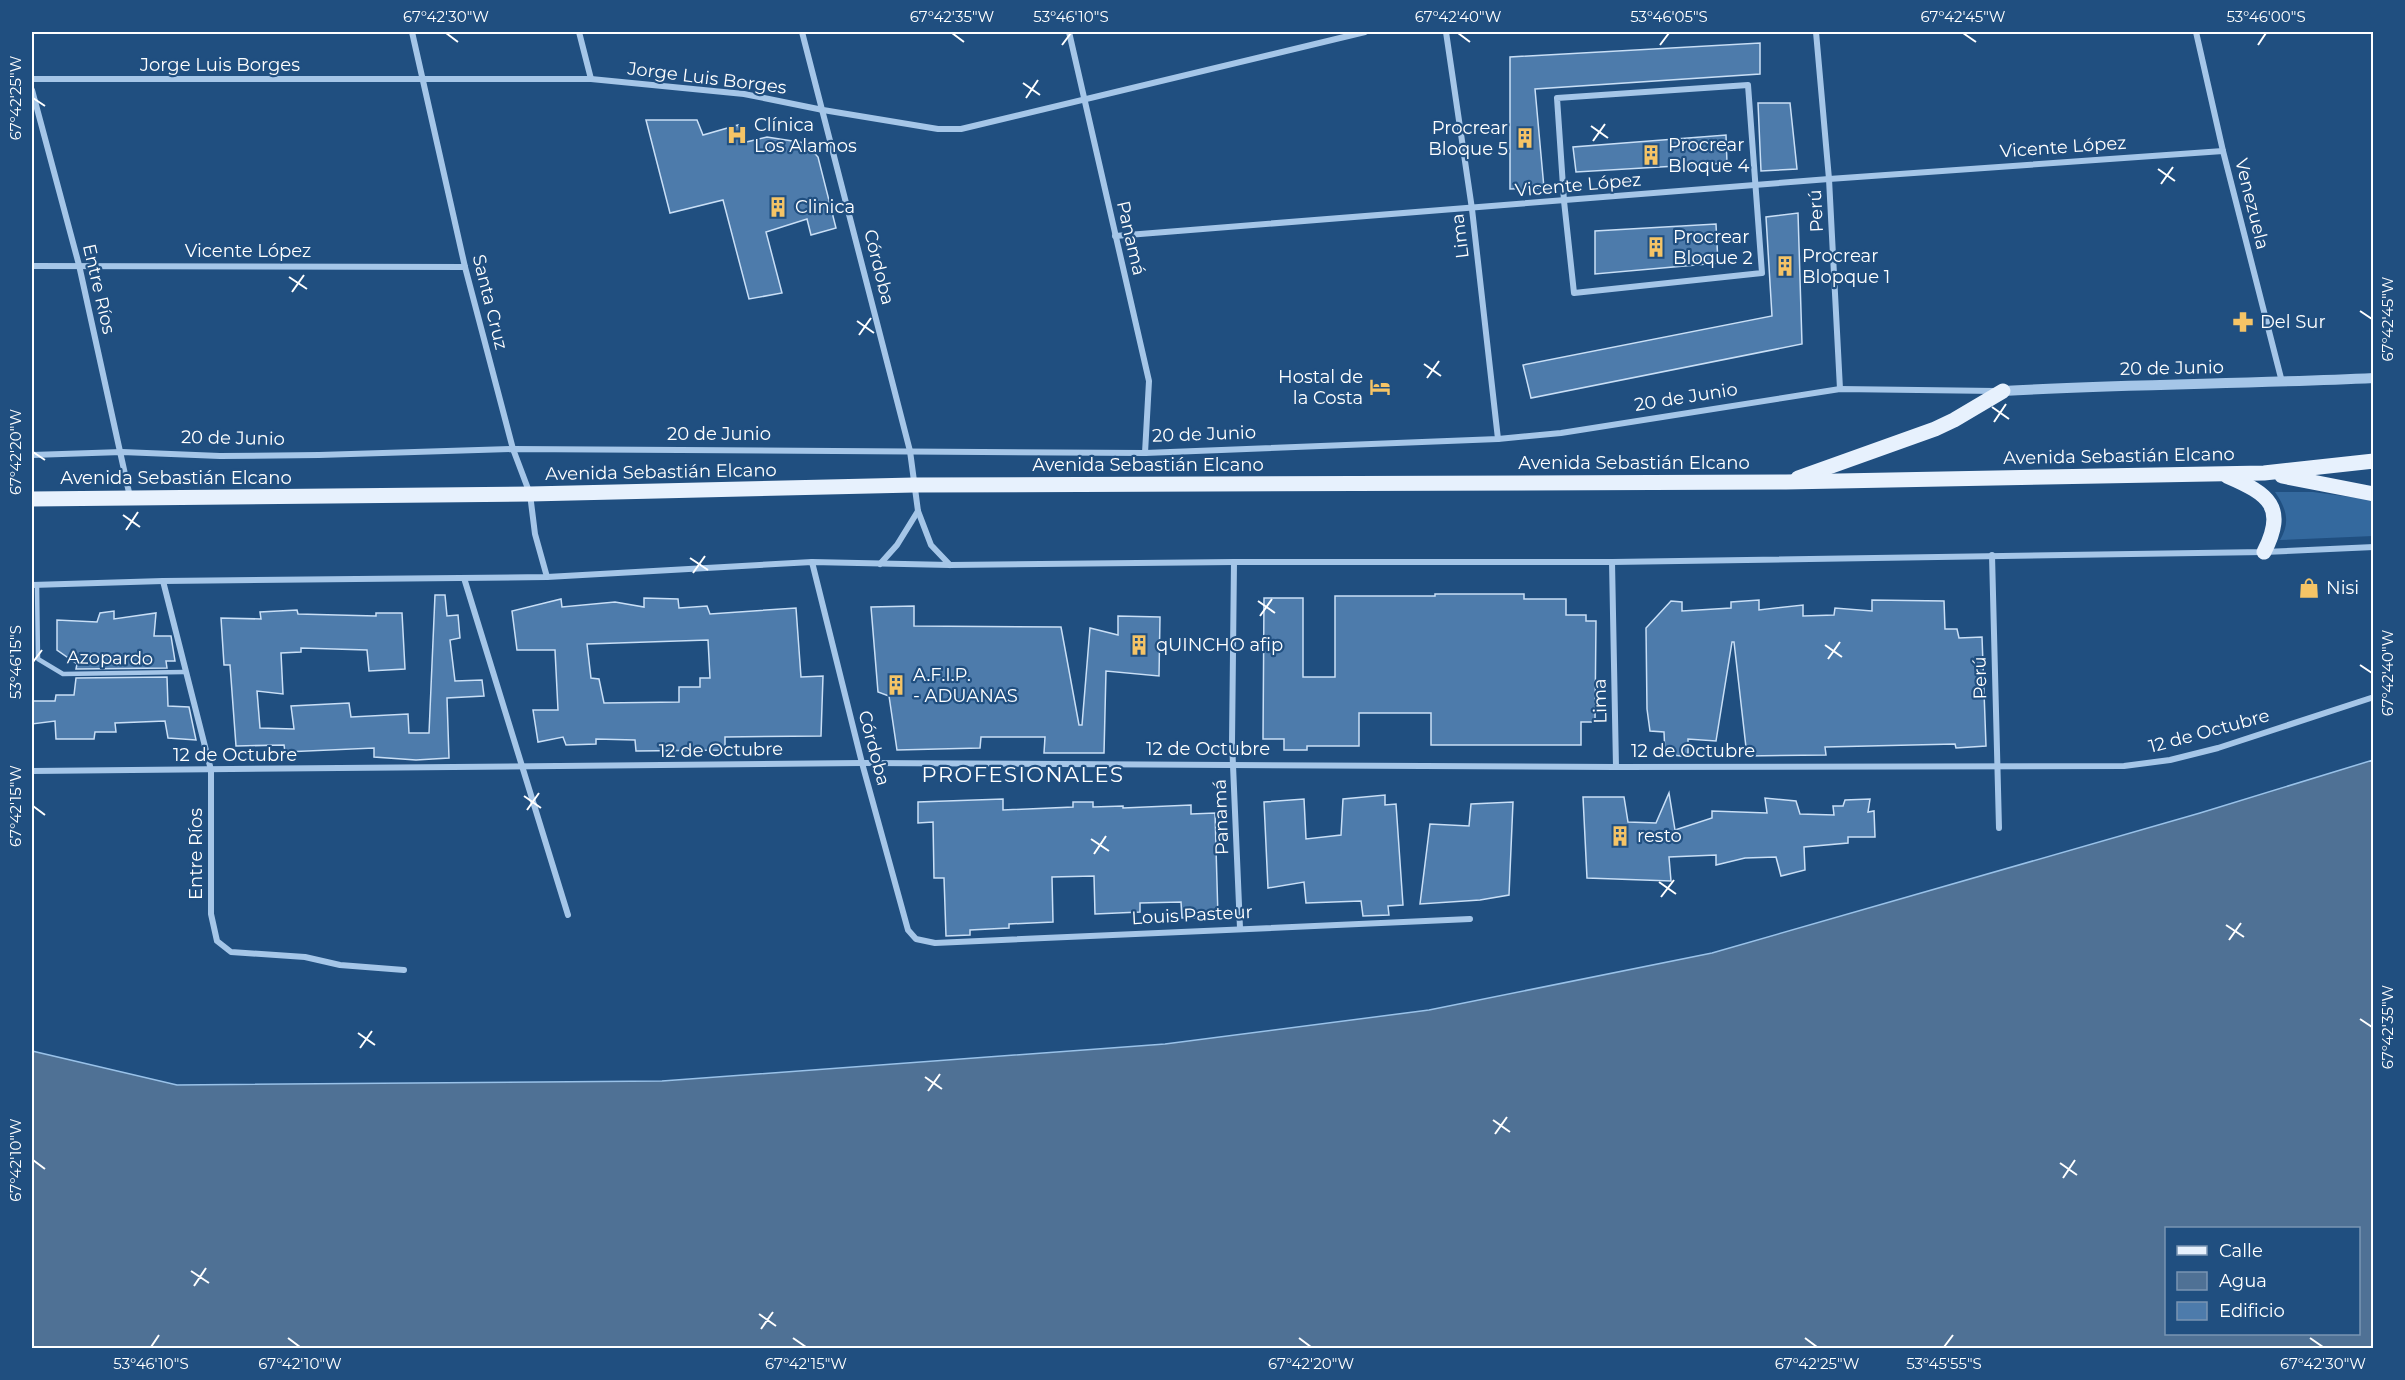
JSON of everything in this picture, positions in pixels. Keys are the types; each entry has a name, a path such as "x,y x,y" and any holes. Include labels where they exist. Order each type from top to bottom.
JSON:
{"main road":[{"path":"1786,482 1935,429 2003,391"},
{"name":"Avenida Sebastián Elcano","path":"32,499 530,494 914,485 1786,482 2264,473 2373,461"},
{"name":"Avenida Sebastián Elcano","path":"2264,473 2373,494"},
{"path":"2222,474 2244,483 2272,505 2276,517 2272,536 2264,552"}],"street":[{"name":"Santa Cruz","path":"412,32 465,267 513,449 530,494 535,534 547,578"},
{"path":"579,32 591,79"},
{"name":"Córdoba","path":"802,32 910,451 918,511 931,545 950,565"},
{"name":"Panamá","path":"1069,32 1149,381 1145,453"},
{"name":"Jorge Luis Borges","path":"32,79 591,79 744,94 938,129 961,129 1365,32"},
{"name":"Lima","path":"1446,32 1472,209 1498,439"},
{"name":"Perú","path":"1816,32 1829,179 1840,389"},
{"name":"Venezuela","path":"2196,32 2223,151 2282,382"},
{"path":"1748,85 1756,185 1762,273 1574,293 1564,201 1557,98 1748,85"},
{"name":"Entre Ríos","path":"32,90 79,265 122,452 130,498"},
{"name":"Vicente López","path":"1115,236 1829,179 2223,151"},
{"name":"Vicente López","path":"32,267 79,265 465,267"},
{"name":"20 de Junio","path":"32,455 122,452 220,456 319,455 513,449 1145,453 1498,439 1561,433 1840,389 2003,391 2122,385 2373,378"},
{"path":"880,564 897,545 918,511"},
{"path":"34,585 163,581 547,578 812,562 950,565 1612,562 2264,552 2373,547"},
{"name":"Perú","path":"1992,555 1997,765"},
{"name":"Córdoba","path":"812,562 862,763 908,930 916,939"},
{"name":"Panamá","path":"1234,562 1233,764 1240,928"},
{"name":"Lima","path":"1612,562 1616,767"},
{"path":"464,578 568,915"},
{"name":"Entre Ríos","path":"163,581 184,672 211,770 211,914 217,941 231,952 305,957 340,965 404,970"},
{"name":"12 de Octubre","path":"32,771 862,763 1616,767 2124,766 2170,760 2218,748 2373,697"},
{"path":"1997,765 1999,828"},
{"name":"Louis Pasteur","path":"916,939 935,943 1470,919"}],"lane":[{"name":"Azopardo","path":"34,585 39,659 63,674 184,672"}],"shaded area":[{"path":"2275,492 2313,492 2373,500 2373,536 2280,540 2285,527 2286,515"}],"water":[{"path":"2373,760 2373,1348 32,1348 32,1051 177,1085 662,1081 1165,1044 1429,1010 1712,953 2200,813"}],"building":[{"name":"Procrear Bloque 5","path":"1760,43 1760,74 1535,89 1544,188 1510,189 1510,57"},
{"path":"1758,103 1790,103 1797,169 1761,171"},
{"name":"Clinica","path":"646,120 697,120 703,135 738,125 742,143 767,137 805,143 818,157 836,228 811,235 807,219 766,232 782,293 749,299 723,200 670,213"},
{"name":"Procrear Bloque 4","path":"1726,135 1727,163 1576,172 1573,147"},
{"name":"Procrear Blopque 1","path":"1798,213 1802,344 1531,398 1523,365 1772,316 1766,217"},
{"name":"Procrear Bloque 2","path":"1716,224 1718,263 1595,274 1595,231"},
{"path":"1435,594 1524,594 1524,599 1566,599 1566,615 1586,615 1586,621 1596,621 1595,722 1581,722 1581,745 1431,745 1431,713 1359,713 1359,746 1307,746 1307,750 1284,750 1284,739 1263,739 1264,598 1303,598 1303,677 1335,677 1335,596 1435,596"},
{"path":"435,595 445,595 447,616 458,615 460,638 450,640 455,681 482,680 484,696 447,698 449,758 416,760 374,757 374,748 285,752 284,745 236,746 230,665 224,665 221,618 261,619 260,612 297,610 298,614 376,616 376,613 402,613 405,669 369,671 367,650 301,648 301,652 281,653 283,694 257,691 260,728 294,729 291,706 349,703 351,717 408,714 409,733 429,733"},
{"path":"644,598 678,599 679,608 707,606 710,614 796,608 801,677 823,676 821,736 725,737 725,750 636,751 635,740 596,739 596,744 566,745 563,737 538,742 533,710 558,710 555,650 517,650 512,611 561,599 562,607 615,602 644,607","holes":["708,640 710,678 700,678 700,687 679,687 679,702 604,703 599,679 591,678 587,644"]},
{"path":"1759,600 1759,610 1803,605 1803,616 1834,615 1835,608 1872,611 1872,600 1944,601 1945,629 1957,629 1959,638 1982,637 1986,746 1956,748 1955,744 1825,747 1826,755 1747,756 1734,642 1732,642 1716,741 1688,739 1688,757 1665,754 1664,732 1650,731 1647,709 1646,628 1671,601 1682,602 1682,611 1731,608 1731,602"},
{"name":"A.F.I.P. - ADUANAS","path":"914,606 914,626 1061,627 1079,725 1082,725 1090,628 1118,635 1118,616 1160,617 1159,676 1106,671 1104,753 1044,753 1045,737 981,737 980,748 897,750 889,696 878,692 871,607"},
{"path":"114,611 114,619 156,613 154,636 171,636 175,661 166,661 167,668 76,669 77,664 57,650 57,620 97,622 100,613"},
{"path":"167,677 168,706 189,707 196,740 168,738 165,721 115,723 116,732 95,732 94,739 56,739 55,721 32,724 32,701 55,701 56,695 74,695 76,678"},
{"path":"1669,793 1675,830 1712,818 1712,811 1767,813 1765,798 1796,801 1800,814 1834,815 1833,806 1843,806 1845,800 1870,799 1868,812 1874,811 1875,837 1848,837 1848,843 1804,847 1805,870 1781,876 1776,857 1745,858 1716,865 1716,855 1669,857 1671,881 1587,878 1583,797 1624,797 1628,822 1656,823"},
{"path":"1385,795 1385,805 1396,804 1403,905 1388,906 1389,915 1363,916 1361,901 1306,903 1304,882 1268,888 1264,802 1304,799 1306,839 1341,835 1343,799"},
{"path":"1003,799 1003,810 1073,807 1073,802 1093,802 1093,807 1123,806 1123,808 1191,805 1191,814 1215,813 1218,917 1182,918 1181,902 1140,903 1140,912 1095,914 1094,876 1052,877 1053,922 1009,924 1009,928 970,930 970,935 946,936 944,878 934,878 933,822 918,823 918,802"},
{"path":"1513,802 1509,895 1480,900 1420,904 1430,824 1469,826 1471,804"}],"place":[{"name":"Clínica Los Alamos","path":"737,135"},
{"name":"Procrear Bloque 5","path":"1525,138"},
{"name":"Procrear Bloque 4","path":"1651,155"},
{"name":"Clinica","path":"778,207"},
{"name":"Procrear Bloque 2","path":"1656,247"},
{"name":"Procrear Blopque 1","path":"1785,266"},
{"name":"Del Sur","path":"2243,322"},
{"name":"Hostal de la Costa","path":"1380,387"},
{"name":"Nisi","path":"2309,588"},
{"name":"qUINCHO afip","path":"1139,645"},
{"name":"A.F.I.P. - ADUANAS","path":"896,685"},
{"name":"resto","path":"1620,836"}],"district":[{"name":"PROFESIONALES","path":"1023,774"}]}
